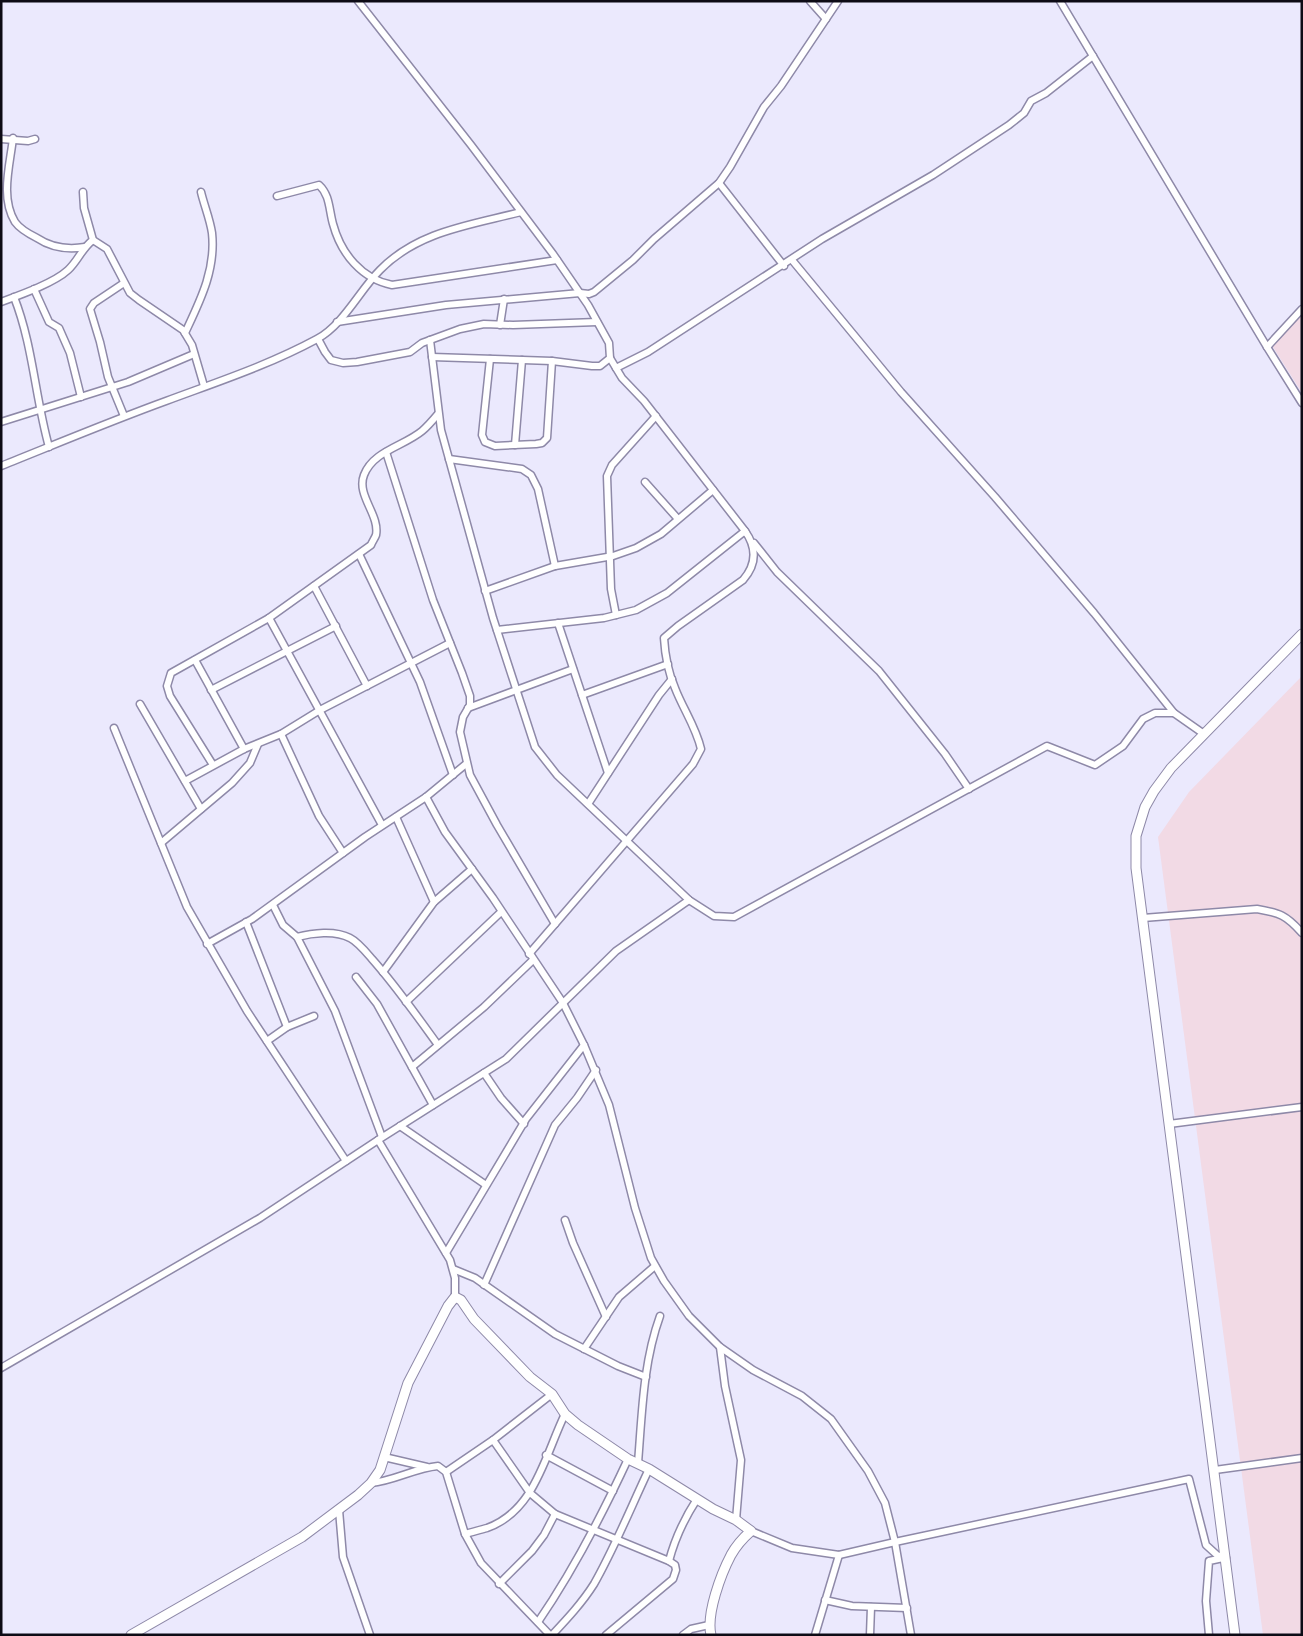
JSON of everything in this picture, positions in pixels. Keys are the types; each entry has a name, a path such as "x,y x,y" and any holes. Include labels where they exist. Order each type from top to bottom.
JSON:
{"street":[{"path":"358,1 471,145 557,260 580,293 609,343 610,358 616,368 778,572 879,671 945,754 969,789"},
{"path":"810,1 826,19"},
{"path":"337,322 446,305 580,293 589,294 594,292 633,260 719,183 764,108 838,1"},
{"path":"1060,1 1302,403"},
{"path":"616,368 648,352 865,213 933,175 1009,125 1024,112 1031,101 1046,93 1093,56"},
{"path":"1,139 13,138 28,141 35,139"},
{"path":"13,138 5,191 7,203 15,222 25,231 53,246 68,249 85,247"},
{"path":"719,183 784,266"},
{"path":"277,196 319,185 326,191 333,225 342,248 358,268 372,279 392,285 557,260"},
{"path":"83,192 84,208 93,240 107,249 130,293 183,330 194,354 204,386"},
{"path":"185,333 206,289 212,262 212,232 200,192"},
{"path":"1,466 124,416 267,363 318,338 337,322 372,279 404,249 437,233 521,212"},
{"path":"1,302 34,289 65,273 85,247 93,240"},
{"path":"792,260 901,392 995,497 1094,613 1174,713 1204,734"},
{"path":"124,283 94,302 90,309 111,388 124,416"},
{"path":"34,289 49,322 59,328 70,353 81,397"},
{"path":"14,297 30,353 39,409 49,447"},
{"path":"500,325 504,299"},
{"path":"1267,347 1302,309"},
{"path":"318,338 325,352 332,360 356,362 410,352 422,343 460,329 484,324 597,322"},
{"path":"430,340 438,414 449,459 496,630 536,746 557,774 588,804 689,900 714,916 734,917 1047,746 1095,765 1123,746 1144,719 1155,713 1174,713"},
{"path":"2,421 111,388 194,354"},
{"path":"432,357 552,361 600,366 610,358"},
{"path":"490,359 482,435 485,442 495,446 536,444 542,443 547,438 552,361"},
{"path":"515,445 522,360"},
{"path":"213,765 170,696 167,686 171,673 269,618 371,545 376,535 376,524 363,485 364,475 379,456 422,432 438,414"},
{"path":"616,615 610,589 607,476 612,464 656,416"},
{"path":"386,452 432,600 470,696 460,732 470,776 496,825 555,924"},
{"path":"449,459 522,469 531,475 538,490 555,566"},
{"path":"646,482 678,519"},
{"path":"485,591 555,566 609,557 636,548 661,534 713,490"},
{"path":"496,630 616,615 636,610 667,593 745,531"},
{"path":"412,1067 484,1007 531,957 555,924 693,764 701,749 696,731 674,688 664,638 743,580 750,572 755,560 754,549 745,531"},
{"path":"359,554 420,682 453,775"},
{"path":"314,586 367,686"},
{"path":"269,618 382,826"},
{"path":"558,623 608,773"},
{"path":"211,690 336,626"},
{"path":"1235,1635 1135,850 1145,807 1171,768 1302,634"},
{"path":"185,781 244,749 281,734 320,710 450,643"},
{"path":"194,660 244,749"},
{"path":"582,695 668,664"},
{"path":"468,708 573,669"},
{"path":"588,804 659,695 672,679"},
{"path":"140,704 201,809"},
{"path":"114,728 187,907 267,1041 346,1161"},
{"path":"281,734 319,816 343,853"},
{"path":"161,842 232,783 250,763 258,744"},
{"path":"208,944 246,922 426,797 466,764"},
{"path":"426,797 445,832 563,1003 584,1045 609,1104 635,1208 651,1258 664,1282 689,1316 720,1347 753,1370 802,1396 831,1419 868,1471 885,1503 895,1542 911,1635"},
{"path":"396,817 434,902"},
{"path":"383,972 434,902 472,869"},
{"path":"1,1368 260,1218 432,1105 506,1059 616,951 689,900"},
{"path":"131,1635 302,1537 370,1483 380,1470 408,1383 455,1297 455,1278 450,1260 380,1139 335,1011 297,937 283,925 272,904"},
{"path":"1143,918 1257,908 1274,912 1289,919 1302,933"},
{"path":"406,1002 501,912"},
{"path":"246,922 287,1027"},
{"path":"297,937 312,933 335,934 350,938 383,972 438,1045"},
{"path":"356,977 377,1004 432,1105"},
{"path":"267,1041 287,1027 314,1016"},
{"path":"446,1253 524,1124 584,1045"},
{"path":"484,1285 555,1124 577,1098 596,1070"},
{"path":"484,1073 501,1098 524,1124"},
{"path":"1169,1124 1302,1106"},
{"path":"400,1126 486,1185"},
{"path":"565,1220 573,1243 606,1317"},
{"path":"584,1349 619,1298 655,1266"},
{"path":"453,1269 475,1278 555,1334 618,1366 646,1377"},
{"path":"455,1297 461,1300 474,1318 530,1377 552,1394 565,1414 628,1459 649,1469 697,1499 736,1520 751,1531 792,1548 839,1556 895,1542 1189,1479 1206,1545 1217,1555 1226,1558"},
{"path":"638,1464 646,1377 654,1334 660,1316"},
{"path":"720,1347 725,1386 741,1460 736,1520"},
{"path":"446,1472 493,1440 552,1394"},
{"path":"465,1534 489,1528 504,1519 525,1500 530,1493 565,1414"},
{"path":"493,1440 530,1493 555,1514 675,1565 676,1570 673,1579 606,1635"},
{"path":"546,1455 613,1492"},
{"path":"384,1457 427,1467"},
{"path":"1215,1470 1302,1458"},
{"path":"538,1622 593,1530 628,1459"},
{"path":"370,1483 380,1482 427,1467 438,1466 446,1472 465,1534 481,1563 499,1584 551,1635 578,1606 593,1585 617,1540 649,1469"},
{"path":"669,1561 682,1523 697,1499"},
{"path":"338,1510 343,1557 370,1635"},
{"path":"499,1584 532,1551 544,1535 555,1514"},
{"path":"711,1635 709,1625 719,1584 731,1555 751,1531"},
{"path":"815,1635 839,1556"},
{"path":"1208,1635 1206,1601 1209,1560 1226,1558"},
{"path":"825,1600 871,1608 907,1608"},
{"path":"870,1635 871,1608"},
{"path":"683,1635 691,1629 709,1625"}],"shaded area":[{"path":"1302,311 1302,393 1271,344"},
{"path":"1302,676 1302,1635 1263,1635 1158,837 1189,792"}]}
